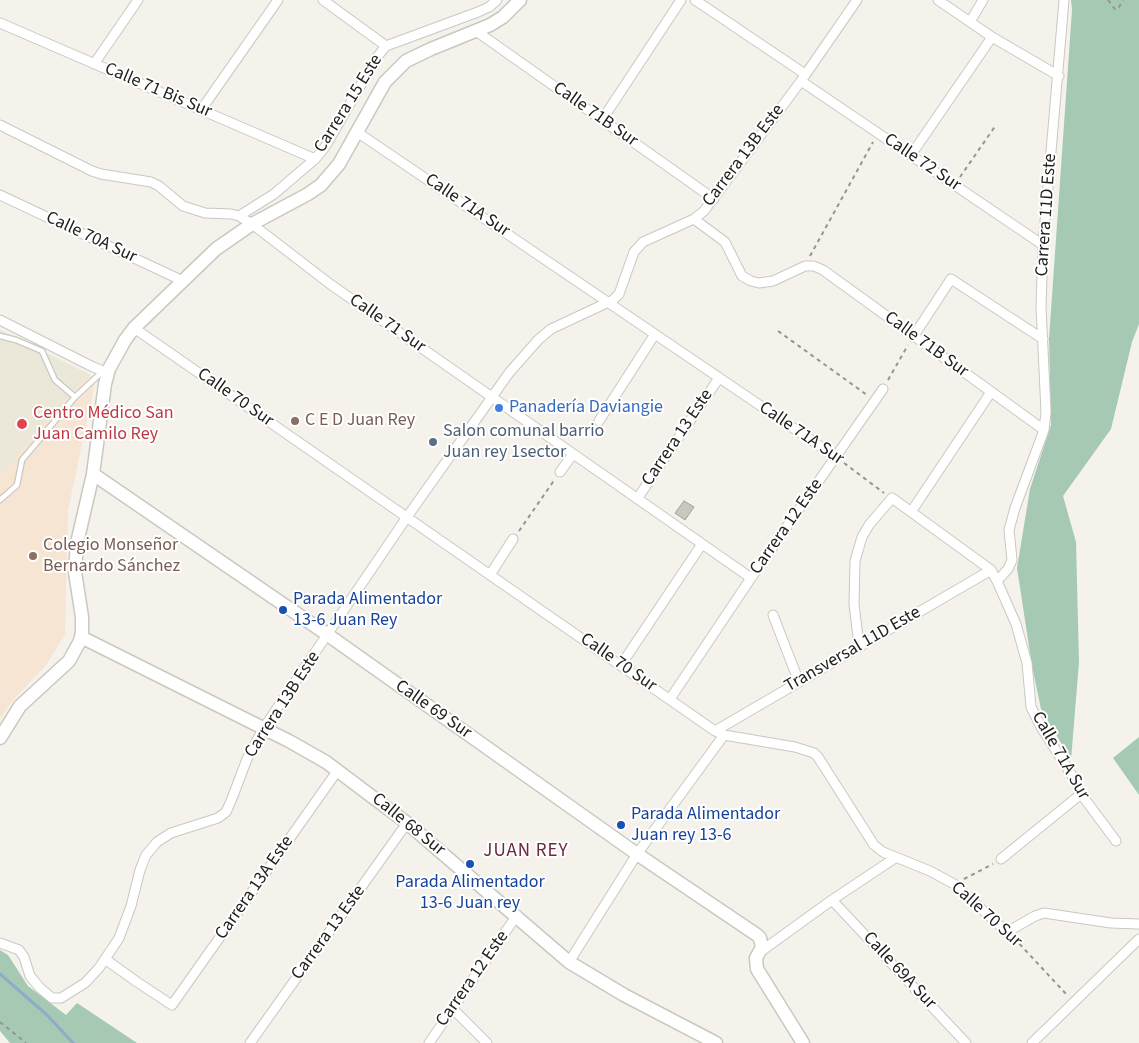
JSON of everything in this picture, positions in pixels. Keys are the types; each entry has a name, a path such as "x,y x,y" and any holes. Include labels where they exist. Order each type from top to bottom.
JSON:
{"street":[{"path":"94,64 138,0"},
{"path":"201,110 278,0"},
{"path":"323,0 336,4 386,46"},
{"name":"Carrera 15 Este","path":"239,216 274,194 315,159 325,147 377,57 386,46 478,12 498,0"},
{"path":"0,738 20,706 69,661 81,637 82,617 76,588 75,556 93,474 106,372 134,328 216,250 252,224 322,185 335,170 385,82 406,61 476,31 503,17 520,0"},
{"path":"602,120 680,0"},
{"name":"Calle 72 Sur","path":"695,0 878,133 1043,244"},
{"name":"Carrera 13B Este","path":"0,943 19,950 24,957 30,976 52,998 60,998 85,983 119,938 131,906 140,870 146,855 157,842 171,833 213,820 226,812 247,758 263,729 407,517 509,373 551,329 609,303 619,294 634,252 643,242 694,219 714,199 803,78 857,0"},
{"path":"938,0 992,38 1059,76"},
{"path":"970,22 983,0"},
{"name":"Carrera 11D Este","path":"997,581 1008,569 1012,560 1009,530 1015,508 1044,430 1046,412 1044,339 1041,308 1043,244 1059,76 1064,0"},
{"name":"Calle 71 Bis Sur","path":"0,23 315,159"},
{"name":"Calle 71B Sur","path":"476,31 714,199"},
{"path":"911,155 992,38"},
{"name":"Calle 71 Sur","path":"0,125 92,171 151,182 159,186 183,206 205,213 239,216 330,284 751,578"},
{"name":"Calle 71A Sur","path":"357,132 836,457"},
{"name":"Calle 70A Sur","path":"0,195 183,281"},
{"path":"694,219 725,242 742,276 750,282 772,281 805,266"},
{"name":"Calle 71B Sur","path":"805,266 814,266 824,270 913,337 1044,430"},
{"path":"913,337 951,279 1044,339"},
{"path":"0,320 106,372"},
{"name":"Calle 70 Sur","path":"134,328 715,731 724,735 795,747 814,753 874,845 883,852 930,871 954,884 1007,932"},
{"path":"599,421 655,334"},
{"name":"Carrera 13 Este","path":"638,499 719,378"},
{"name":"Carrera 12 Este","path":"670,699 751,578 883,389"},
{"path":"911,512 991,392"},
{"path":"560,472 573,454"},
{"name":"Calle 69 Sur","path":"93,474 328,635 637,854 745,926 760,938 762,947 760,952"},
{"path":"859,646 854,604 856,561 862,537 869,525 892,498"},
{"name":"Calle 71A Sur","path":"892,498 991,570 1016,624 1027,663 1031,708 1040,727 1076,782 1081,794 1116,841"},
{"path":"490,575 513,539"},
{"path":"621,665 702,544"},
{"name":"Transversal 11D Este","path":"715,731 991,570"},
{"path":"773,615 799,682"},
{"name":"Calle 68 Sur","path":"81,637 311,752 338,770 407,823 569,962 624,995 716,1043"},
{"path":"569,962 637,854 724,735"},
{"name":"Carrera 13A Este","path":"105,959 172,1005 338,770"},
{"path":"1001,859 1081,794"},
{"name":"Carrera 13 Este","path":"250,1043 407,823"},
{"path":"803,1043 757,969 756,958 760,952 832,900 896,858"},
{"name":"Calle 69A Sur","path":"832,900 966,1043"},
{"path":"1007,932 1044,912 1112,923 1139,924"},
{"name":"Carrera 12 Este","path":"429,1043 517,916"},
{"path":"1032,1043 1139,939"},
{"path":"452,1009 487,1043"}],"lane":[{"path":"0,336 16,340 42,351 55,380 75,397"},
{"path":"0,500 17,485 22,460 75,397 106,372"}],"path":[{"path":"1108,0 1115,9 1118,9 1123,0"},
{"path":"955,185 996,125"},
{"path":"805,266 878,133"},
{"path":"778,331 875,401"},
{"path":"883,389 913,337"},
{"name":"Calle 71A Sur","path":"836,457 892,498"},
{"path":"513,539 560,472"},
{"path":"954,884 1001,859"},
{"name":"Calle 70 Sur","path":"1007,932 1074,1002"},
{"path":"0,1022 26,1043"}],"shaded area":[{"name":"Centro Médico San Juan Camilo Rey","path":"0,330 89,374 0,475"},
{"name":"Colegio Monseñor Bernardo Sánchez","path":"89,374 95,383 68,510 65,634 46,665 9,705 0,719 0,475"}],"green space":[{"path":"1071,0 1139,0 1139,324 1132,342 1111,429 1063,496 1076,542 1079,662 1071,760 1041,709 1032,666 1017,568 1030,489 1051,425 1049,339 1072,10"},
{"path":"1139,737 1139,795 1113,758"},
{"path":"0,950 8,955 28,986 66,1015 77,1003 137,1043 10,1043 0,1031"}],"building":[{"path":"684,501 694,507 685,520 675,513"}],"waterway":[{"path":"0,974 47,1015 73,1043"}],"place":[{"name":"Panadería Daviangie","path":"499,408"},
{"name":"C E D Juan Rey","path":"295,421"},
{"name":"Centro Médico San Juan Camilo Rey","path":"22,424"},
{"name":"Salon comunal barrio Juan rey 1sector","path":"433,442"},
{"name":"Colegio Monseñor Bernardo Sánchez","path":"33,556"},
{"name":"Parada Alimentador 13-6 Juan Rey","path":"283,610"},
{"name":"Parada Alimentador Juan rey 13-6","path":"621,825"},
{"name":"Parada Alimentador 13-6 Juan rey","path":"470,864"}],"district":[{"name":"JUAN REY","path":"526,852"}]}
